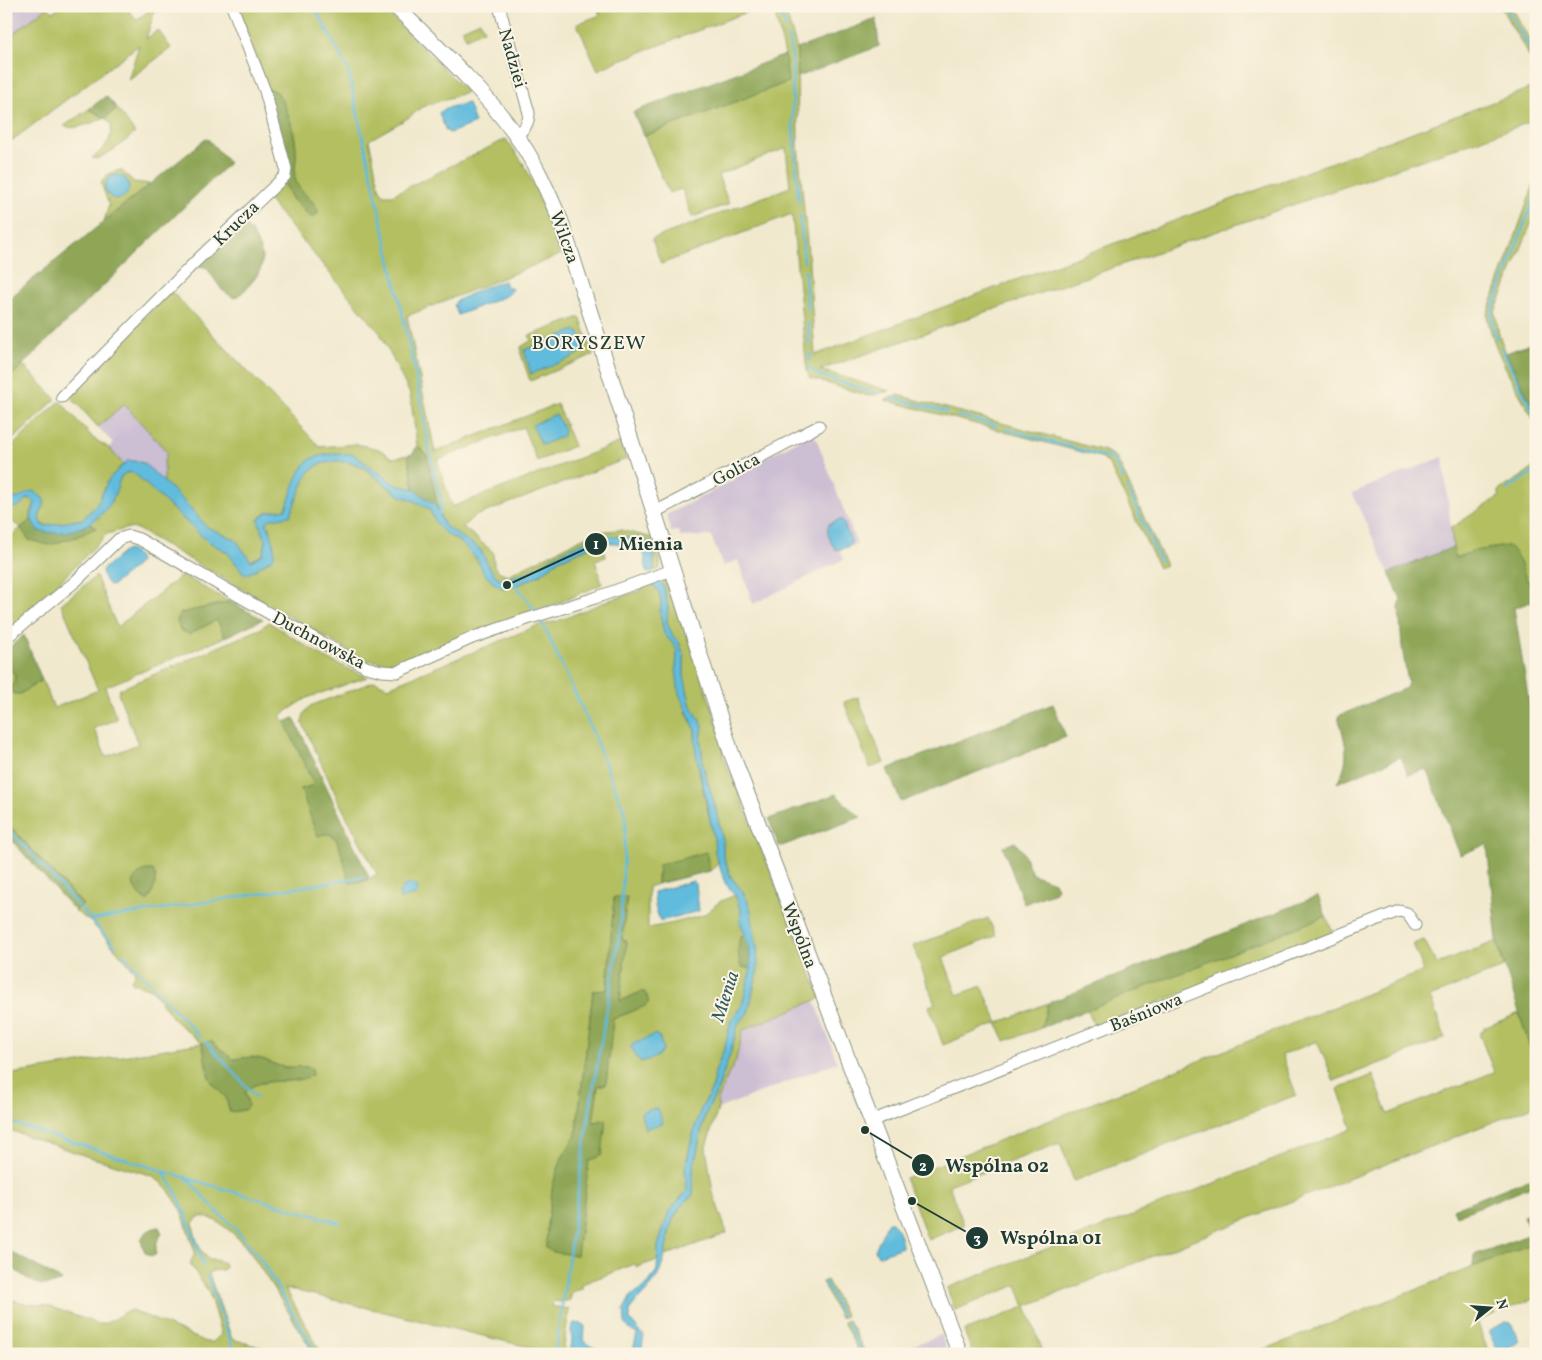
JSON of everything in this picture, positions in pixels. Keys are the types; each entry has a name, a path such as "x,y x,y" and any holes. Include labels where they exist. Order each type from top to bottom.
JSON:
{"main road":[{"name":"Wilcza","path":"395,6 485,97 516,136 536,168 561,222 654,513"},
{"name":"Wspólna","path":"654,513 666,571 731,752 960,1354"}],"street":[{"name":"Krucza","path":"62,397 194,263 285,176 286,169 265,91 232,6"},
{"name":"Nadziei","path":"499,6 528,110 527,123 516,136"},
{"name":"Golica","path":"654,513 819,426"},
{"name":"Duchnowska","path":"6,638 76,581 119,539 129,536 139,539 366,666 382,671 397,672 472,638 595,598 666,571"},
{"name":"Baśniowa","path":"871,1122 1398,910 1407,913 1415,926"}],"shaded area":[{"path":"6,6 50,6 6,39"},
{"path":"124,404 167,452 164,462 164,482 144,463 128,460 123,464 109,448 113,443 98,427"},
{"path":"814,433 857,544 840,551 844,559 753,604 738,560 723,566 711,536 678,537 680,535 678,531 671,532 666,515 734,480 732,474"},
{"path":"1443,457 1453,547 1389,573 1352,493"},
{"path":"815,1001 837,1062 718,1109 718,1100 736,1060 743,1030"},
{"path":"941,1335 948,1354 890,1354"}],"green space":[{"path":"61,6 126,6 136,20 156,6 146,39 158,30 171,48 128,80 139,45 6,145 6,39 48,7 53,12"},
{"path":"238,6 381,6 467,92 422,107 408,118 369,140 380,190 384,195 392,195 506,139 523,163 535,187 560,255 407,316 435,452 557,404 574,446 537,461 523,427 437,460 452,507 621,442 626,459 473,517 463,527 493,552 494,566 500,572 508,575 595,532 620,530 653,538 660,560 660,569 654,571 654,551 630,538 598,535 556,555 526,573 502,579 496,576 490,568 480,549 444,526 438,509 427,455 417,445 410,394 380,333 266,197 283,181 293,200 312,218 318,213 316,207 301,191 296,182 296,147 293,129 287,112 278,96 273,90 267,90"},
{"path":"597,6 763,6 598,70 577,24 600,15"},
{"path":"773,6 784,6 797,49 798,145 815,355 1536,86 1536,120 820,370 889,391 869,396 810,378 807,372 792,214 661,264 652,239 790,187 786,148 718,175 729,204 692,217 682,189 669,193 644,136 788,82 785,55"},
{"path":"1500,6 1510,6 1536,50 1536,68"},
{"path":"876,19 879,46 798,77 797,49"},
{"path":"480,21 484,30 466,38 462,29"},
{"path":"785,55 788,82 644,136 633,112"},
{"path":"267,90 273,90 278,93 288,114 295,144 295,179 300,189 317,208 318,213 312,218 293,200 283,181"},
{"path":"106,96 117,108 105,118 89,109"},
{"path":"117,108 135,133 115,149 97,159 92,158 104,148 111,135 111,124 105,118"},
{"path":"89,109 105,118 79,127 64,126"},
{"path":"207,138 229,163 6,381 6,301"},
{"path":"121,170 134,182 150,184 104,221 109,205 101,183 109,174"},
{"path":"1534,184 1536,184 1536,212 1495,312 1499,335 1536,413 1536,424 1500,357 1487,315"},
{"path":"242,221 254,236 260,249 262,260 257,276 244,291 234,298 222,290 206,267 196,267"},
{"path":"171,291 320,447 356,444 379,449 393,458 408,455 414,489 396,485 353,454 303,467 286,509 267,512 258,520 266,541 263,555 250,561 236,540 207,527 164,482 164,462 167,452 124,404 98,427 71,397 71,390"},
{"path":"580,317 593,355 530,381 521,354 521,347 532,340 529,336"},
{"path":"1536,342 1536,413 1506,353"},
{"path":"23,365 56,399 16,437 6,443 6,381"},
{"path":"898,395 1105,451 1116,457 1166,565 1159,568 1109,464 1100,457 885,400"},
{"path":"60,401 93,438 109,448 123,464 109,479 97,504 83,519 45,526 39,521 43,498 19,499 6,496 6,452"},
{"path":"417,445 427,455 438,509 414,489 408,455 413,454"},
{"path":"337,461 348,462 368,471 397,494 427,508 443,530 467,548 492,582 525,582 541,574 559,560 602,542 606,557 595,560 602,584 554,605 480,630 397,664 365,660 137,529 128,528 107,534 52,590 54,593 6,632 6,540 21,528 29,540 95,528 90,523 106,508 121,476 128,472 135,474 207,541 227,552 245,575 269,561 271,530 266,523 271,519 290,516 304,479 314,467 327,462"},
{"path":"1536,465 1536,583 1527,581 1518,558 1507,546 1475,551 1454,558 1451,528 1500,496 1498,491 1527,473"},
{"path":"30,498 35,502 31,513 31,520 21,528 6,517 6,504 12,508"},
{"path":"31,520 38,531 84,527 90,523 96,528 76,537 49,545 29,540 21,528"},
{"path":"1507,546 1515,553 1527,581 1536,583 1536,600 1514,608 1536,747 1536,1053 1532,1054 1497,941 1487,844 1460,855 1427,769 1408,775 1401,757 1337,783 1342,774 1346,758 1345,742 1338,716 1406,688 1408,683 1402,647 1399,608 1401,599 1389,573 1453,547 1455,558 1475,551"},
{"path":"182,575 230,602 181,613 177,621 189,634 217,619 225,637 105,687 117,719 94,728 106,757 138,744 118,693 120,689 260,629 269,622 325,658 367,677 307,698 281,715 314,785 301,789 308,810 337,842 350,882 365,881 377,874 340,804 302,722 304,714 310,706 375,681 388,687 539,625 558,621 610,600 640,591 644,584 650,581 659,592 664,634 677,651 676,669 687,714 695,729 696,753 718,864 710,871 706,852 657,875 657,884 648,887 648,928 704,915 719,902 735,895 741,910 740,922 746,935 740,938 745,968 751,968 742,1005 731,1020 725,1047 715,1072 713,1087 700,1111 692,1138 685,1168 687,1191 669,1211 658,1246 658,1260 637,1267 635,1264 582,1284 582,1289 572,1292 570,1300 552,1301 551,1306 569,1309 563,1354 545,1354 545,1351 285,1288 322,1354 314,1354 248,1249 220,1223 204,1217 198,1218 193,1223 194,1232 205,1255 208,1258 224,1263 225,1268 223,1270 212,1271 209,1274 232,1339 284,1354 6,1354 6,1298 28,1304 45,1305 99,1324 104,1324 132,1310 206,1342 213,1342 221,1334 209,1293 190,1264 195,1252 181,1209 167,1188 153,1176 9,1130 6,1131 6,1075 202,1043 175,1021 152,989 133,983 131,980 135,974 134,970 91,922 75,911 83,905 6,822 6,666 15,674 14,684 11,689 20,694 42,680 54,708 98,690 61,604 96,576 117,627","holes":["156,876 151,897 144,900 133,886","626,897 622,941 627,941 620,1002 641,992 645,993 648,997 645,1006 613,1019 606,1084 598,1086 593,1123 606,1119 589,1161 577,1255 553,1252 546,1248 547,1225 553,1184 562,1158 576,1135 593,991 607,991 614,898","659,1036 663,1050 658,1055 640,1062","211,1042 233,1059 253,1057 279,1066 308,1067 292,1081 274,1081 252,1085 245,1092 244,1110 230,1112 226,1098 209,1077 205,1059"]},
{"path":"669,576 722,739 724,760 821,998 743,1030 736,1060 718,1100 718,1109 706,1147 713,1193 727,1233 664,1256 673,1220 679,1208 693,1195 693,1170 705,1115 717,1092 738,1024 748,1013 758,969 757,947 752,921 743,892 731,877 723,855 723,841 703,766 701,741 703,726 690,703 684,676 684,656 679,642 673,636 667,623 668,607 658,580"},
{"path":"230,602 263,619 225,637 217,620 189,634 180,630 177,621 181,613"},
{"path":"24,635 42,680 20,694 13,694 10,689 14,684 15,674 6,666 6,650"},
{"path":"858,697 884,763 870,768 844,702"},
{"path":"1053,704 1066,737 901,802 887,769"},
{"path":"294,718 369,877 365,881 350,883 340,848 334,837 330,834 318,836 315,830 301,789 314,785 285,722"},
{"path":"836,794 861,817 779,847 769,819"},
{"path":"6,822 83,905 75,911 6,834"},
{"path":"1015,842 1023,852 1032,874 1054,882 1057,888 1055,892 1024,904 1003,847"},
{"path":"706,852 710,871 657,884 659,865"},
{"path":"145,870 153,870 155,877 153,890 147,901 135,889 133,882"},
{"path":"1318,896 1326,916 1041,1028 1048,1003"},
{"path":"614,897 627,897 622,940 627,941 620,1001 645,992 649,1002 645,1006 613,1019 606,1084 598,1086 593,1123 606,1119 602,1155 589,1161 577,1255 553,1252 546,1248 547,1225 553,1184 562,1158 576,1135 593,991 607,990"},
{"path":"1326,916 1333,932 1095,1028 1087,1009"},
{"path":"988,918 996,936 943,957 957,995 982,986 998,1023 1048,1003 1041,1028 1005,1041 997,1023 943,1045 929,1006 935,1004 913,946"},
{"path":"746,935 751,968 741,967 739,956 738,945 740,938"},
{"path":"1424,940 1437,964 1497,941 1504,967 1430,997 1445,1038 1334,1081 1317,1041 1282,1055 1296,1095 1074,1181 1060,1143 949,1185 964,1225 928,1240 905,1178 1424,971 1413,944"},
{"path":"1519,1013 1532,1053 1536,1053 1536,1105 1026,1306 1044,1354 973,1354 964,1331 1025,1307 1017,1285 955,1310 947,1288 1352,1129 1338,1089 1373,1075 1388,1114 1494,1072 1479,1033 1485,1030 1484,1028"},
{"path":"211,1041 233,1059 254,1057 280,1066 309,1067 312,1068 312,1075 295,1080 260,1083 245,1092 248,1102 247,1108 241,1111 230,1112 226,1098 209,1077 202,1043"},
{"path":"1536,1176 1536,1184 1456,1216 1453,1209"},
{"path":"1536,1212 1536,1242 1473,1267 1474,1255 1531,1234 1523,1216"},
{"path":"159,1227 162,1233 156,1244 156,1254 154,1256 148,1255 141,1240 148,1231"},
{"path":"1536,1242 1536,1298 1477,1321 1489,1354 1253,1354"},
{"path":"6,1249 61,1280 46,1285 32,1281 6,1264"},
{"path":"827,1280 846,1316 840,1318 822,1282"},
{"path":"848,1320 866,1354 860,1354 843,1322"}],"water":[{"path":"468,103 475,123 450,133 446,131 439,113 446,108"},
{"path":"117,175 125,179 129,187 125,195 117,199 109,195 105,187 109,179"},
{"path":"504,281 507,288 511,288 512,291 508,295 458,315 454,305 456,301 483,288"},
{"path":"575,330 579,332 585,350 571,358 531,374 524,350"},
{"path":"556,414 564,430 563,436 542,445 532,425"},
{"path":"336,453 353,454 396,485 414,489 435,505 445,526 480,549 490,568 496,576 502,579 526,573 556,555 598,535 639,538 651,542 654,551 654,571 647,573 644,553 639,547 602,542 559,560 541,574 525,582 502,588 492,582 483,572 478,560 458,540 446,534 437,525 429,509 415,501 400,496 364,467 353,463 337,461 320,464 310,471 290,516 271,519 266,523 273,539 274,557 245,575 227,552 207,541 135,474 128,472 121,476 112,501 98,518 89,524 70,531 38,531 32,517 35,503 30,498 18,507 12,508 6,504 6,496 18,498 33,491 43,498 45,503 39,517 41,524 45,526 83,519 97,504 109,479 128,460 144,463 185,502 207,527 236,540 251,561 263,554 266,541 258,520 267,512 286,509 296,480 308,461 319,456"},
{"path":"842,520 851,543 849,546 836,550 829,538 828,528 829,524"},
{"path":"129,550 138,556 139,562 112,586 108,584 102,570 125,551"},
{"path":"658,580 664,586 668,607 667,623 673,636 679,642 684,656 684,676 690,703 703,726 701,741 703,766 723,841 723,855 731,877 743,892 750,906 757,947 758,969 748,1013 738,1024 717,1092 705,1115 693,1170 693,1195 679,1208 675,1216 664,1259 656,1279 630,1309 630,1320 644,1336 641,1354 632,1354 637,1334 630,1330 625,1323 624,1309 631,1296 648,1284 657,1270 658,1246 669,1211 687,1191 685,1168 692,1138 700,1111 713,1087 715,1072 725,1047 731,1020 742,1005 751,968 749,947 740,922 741,910 735,895 725,883 715,853 714,839 696,753 695,729 679,694 676,669 677,651 664,634 659,592 650,581"},
{"path":"693,881 696,884 699,911 660,921 655,906 654,892"},
{"path":"410,884 417,886 418,892 416,895 400,899 402,887"},
{"path":"656,1034 660,1039 663,1050 659,1055 646,1061 639,1061 631,1047 633,1044"},
{"path":"658,1108 663,1123 645,1129 641,1114 643,1111"},
{"path":"888,1222 892,1222 896,1227 902,1247 878,1256 875,1250"},
{"path":"1506,1322 1511,1323 1519,1341 1498,1351 1489,1330"},
{"path":"574,1323 583,1324 585,1327 584,1341 603,1354 570,1354 571,1329"}],"waterway":[{"path":"314,6 348,70 414,366 441,503 439,515"},
{"path":"778,6 786,29"},
{"path":"1506,8 1536,59"},
{"path":"788,36 792,57 793,128 799,203"},
{"path":"1497,339 1492,320 1493,308 1536,193"},
{"path":"800,215 804,262"},
{"path":"805,270 807,311"},
{"path":"808,322 809,344"},
{"path":"1501,347 1536,418"},
{"path":"810,353 810,360"},
{"path":"809,368 819,375 878,394"},
{"path":"893,398 947,412"},
{"path":"957,415 997,426"},
{"path":"1006,429 1113,459 1123,479"},
{"path":"1507,489 1536,471"},
{"path":"1127,487 1160,561"},
{"path":"515,584 537,613"},
{"path":"540,618 587,719 626,815 620,931 590,1108 555,1354"},
{"path":"6,826 115,946"},
{"path":"92,920 363,877"},
{"path":"123,954 200,1037"},
{"path":"206,1042 257,1098"},
{"path":"6,1121 163,1171 340,1223"},
{"path":"163,1172 177,1194 204,1266"},
{"path":"186,1177 217,1212 234,1227 260,1258 317,1354"},
{"path":"207,1276 235,1354"},
{"path":"825,1282 842,1316"},
{"path":"847,1323 863,1354"}],"place":[{"name":"Mienia","path":"507,585"},
{"name":"Wspólna 02","path":"865,1130"},
{"name":"Wspólna 01","path":"912,1201"}],"district":[{"name":"BORYSZEW","path":"589,342"}]}
